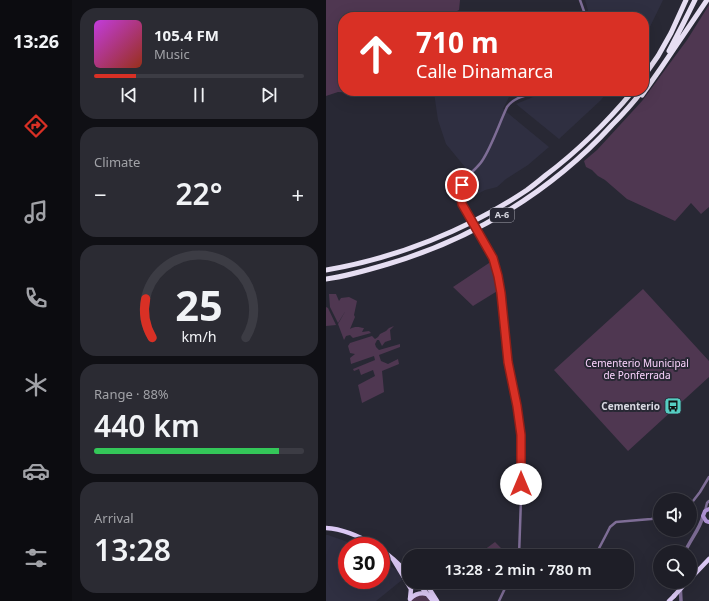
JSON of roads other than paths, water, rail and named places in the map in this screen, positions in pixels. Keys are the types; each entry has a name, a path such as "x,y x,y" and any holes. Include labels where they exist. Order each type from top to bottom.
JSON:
{"highway":[{"path":"649,82 670,50 695,0"},
{"path":"649,86 706,0"},
{"path":"649,69 671,33 686,1"},
{"name":"A-6","path":"326,270 350,266 393,254 423,243 459,228 528,190 578,149 606,122 629,96"},
{"name":"A-6","path":"326,279 372,269 446,244 502,215 537,192 566,170 607,132 638,96"},
{"path":"607,132 617,124 641,96"},
{"path":"326,528 338,529 359,537"},
{"path":"390,556 402,567"},
{"path":"393,558 402,574"},
{"path":"697,572 709,558"},
{"path":"409,600 411,589"},
{"path":"409,600 414,594 415,589"},
{"path":"422,589 433,601"},
{"path":"429,589 437,601"},
{"path":"669,601 681,589"},
{"path":"414,594 427,594"}],"main road":[{"path":"707,510 703,516 706,521 709,522"}],"street":[{"path":"580,0 584,12"},
{"path":"519,549 521,435 508,362 501,293 493,258 463,206 461,190 462,185 469,175 482,161 507,107 514,100 526,96"},
{"path":"697,496 709,477"},
{"path":"707,510 706,506 709,501"},
{"path":"688,545 699,528 703,516"},
{"path":"599,549 610,528 616,522 653,519"},
{"path":"699,528 709,522"},
{"path":"499,601 505,589"},
{"path":"680,589 681,601"}],"place":[{"name":"Cementerio","path":"673,406"}],"park label":[{"name":"Cementerio Municipal de Ponferrada","path":"637,368"}]}
